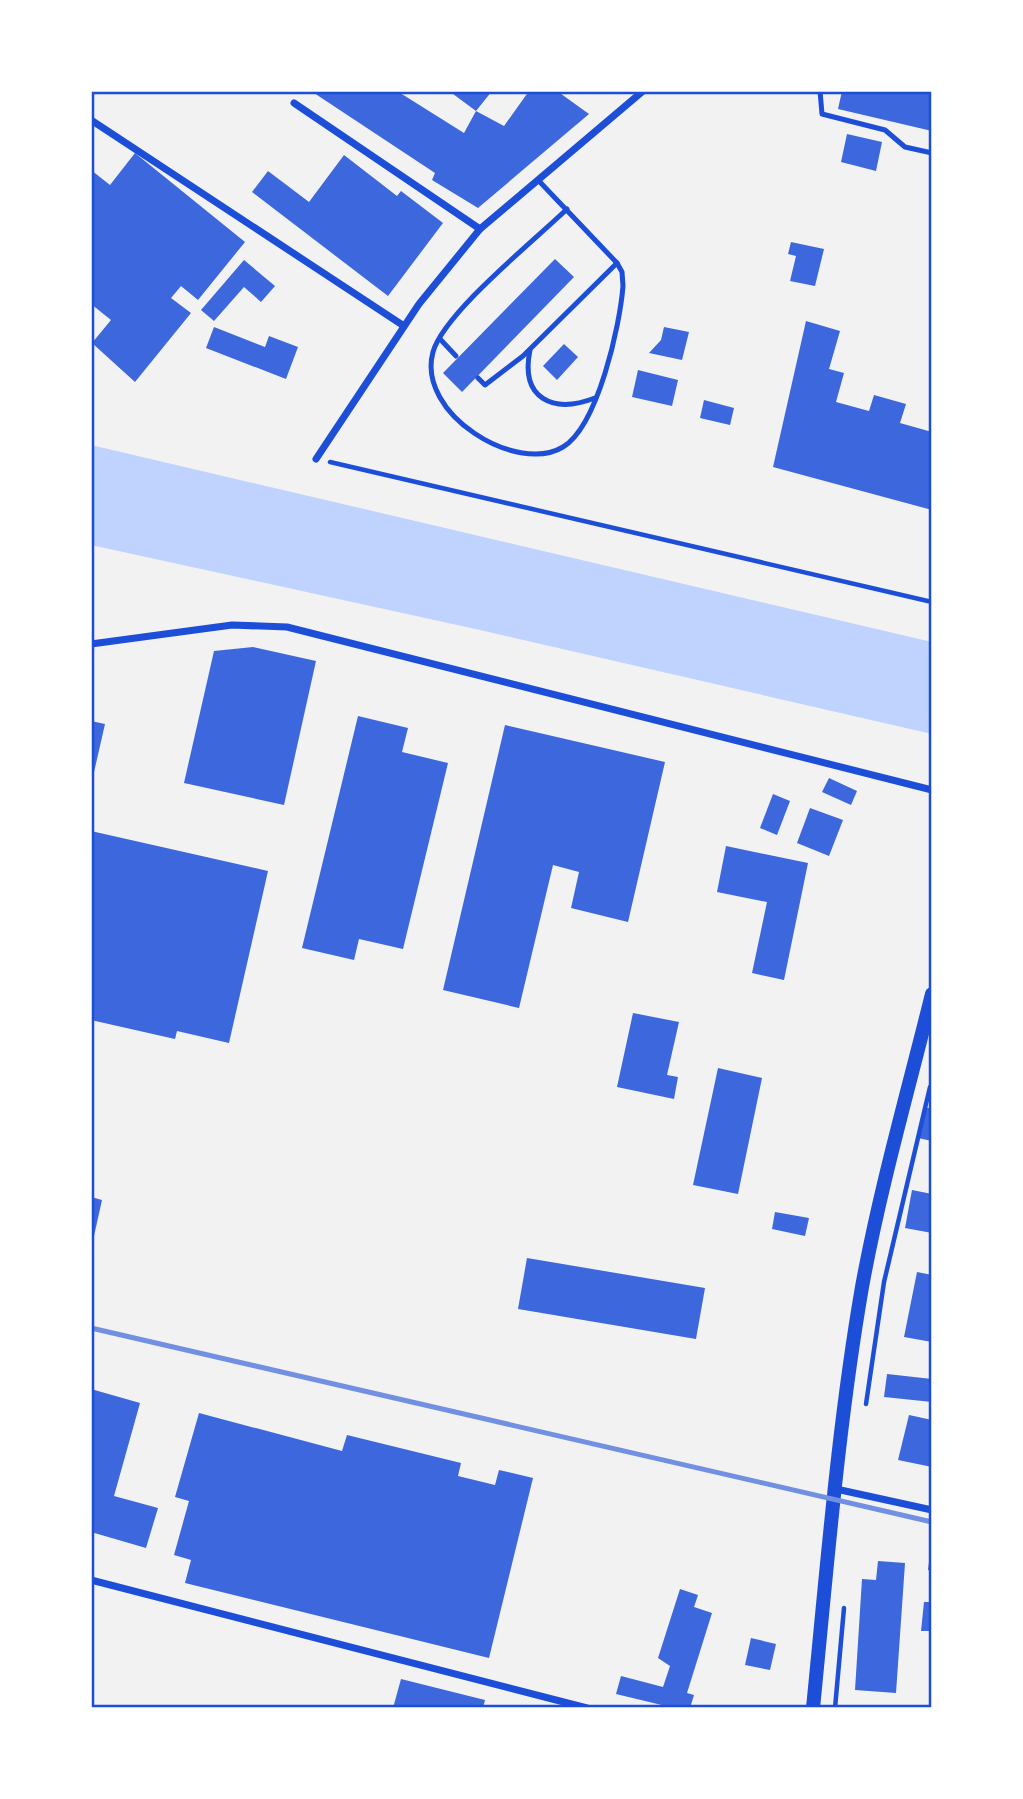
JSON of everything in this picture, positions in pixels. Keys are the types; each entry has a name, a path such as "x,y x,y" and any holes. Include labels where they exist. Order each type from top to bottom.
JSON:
{"main road":[{"path":"813,1708 850,1363 869,1252 932,994"}],"street":[{"path":"316,459 404,326 480,229 643,91"},
{"path":"294,103 480,229"},
{"path":"91,120 404,326"},
{"path":"91,644 232,625 287,627 932,790"},
{"path":"836,1489 932,1510"},
{"path":"91,1580 587,1708"}],"lane":[{"path":"820,91 822,114 885,130 905,147 932,153"},
{"path":"538,180 567,209 617,263 622,272 622,298 595,398 580,430 563,447 554,451 526,452 485,440 450,414 435,388 432,362 440,339 469,303 567,209"},
{"path":"478,378 485,385 530,349 617,263"},
{"path":"440,339 456,356"},
{"path":"530,349 528,374 531,385 545,401 566,406 595,398"}],"path":[{"path":"316,459 932,602"},
{"path":"864,1418 884,1282 932,1080"},
{"path":"835,1708 844,1605"}],"water":[{"path":"91,445 932,642 932,734 480,630 91,545"}],"building":[{"path":"311,91 397,91 464,133 476,111 504,126 529,91 557,91 589,114 478,208 432,180 435,173"},
{"path":"449,91 492,91 476,111"},
{"path":"842,91 932,91 932,131 838,109"},
{"path":"847,134 882,142 876,171 841,162"},
{"path":"135,153 245,242 198,300 181,286 171,298 191,313 135,382 92,343 111,320 91,304 91,170 110,185"},
{"path":"344,155 397,196 401,191 443,223 388,296 252,192 268,171 309,202"},
{"path":"791,242 824,249 815,286 790,281 796,256 788,254"},
{"path":"555,259 574,277 462,392 443,373"},
{"path":"244,260 275,286 261,302 244,287 214,321 201,310"},
{"path":"806,321 840,331 829,369 844,373 836,402 869,411 874,395 906,404 900,423 932,432 932,510 773,467"},
{"path":"214,327 265,347 269,336 298,347 286,379 206,348"},
{"path":"664,327 689,332 682,360 649,353 661,340"},
{"path":"564,344 578,357 557,380 543,366"},
{"path":"638,370 678,380 672,406 632,397"},
{"path":"704,400 734,408 730,425 700,418"},
{"path":"253,647 316,661 284,805 184,783 214,651"},
{"path":"358,716 408,728 402,752 448,763 403,949 359,939 354,960 302,948"},
{"path":"91,721 105,724 92,781 91,781"},
{"path":"505,725 665,762 628,922 571,908 579,872 553,865 519,1008 443,990"},
{"path":"829,778 857,791 851,805 822,792"},
{"path":"773,794 790,801 777,835 760,828"},
{"path":"810,808 843,820 829,856 797,843"},
{"path":"91,831 268,871 229,1043 177,1031 175,1039 91,1020"},
{"path":"726,846 808,863 784,980 752,973 767,902 717,892"},
{"path":"633,1013 679,1022 667,1075 678,1077 674,1099 617,1087"},
{"path":"718,1068 762,1078 738,1194 693,1185"},
{"path":"925,1107 932,1109 932,1141 918,1138"},
{"path":"912,1190 932,1194 932,1233 905,1228"},
{"path":"91,1197 102,1200 92,1245 91,1245"},
{"path":"775,1212 809,1218 805,1236 772,1229"},
{"path":"527,1258 705,1288 696,1339 518,1309"},
{"path":"917,1272 932,1275 932,1342 904,1337"},
{"path":"887,1374 932,1379 932,1402 884,1397"},
{"path":"91,1389 140,1403 114,1496 158,1508 146,1548 91,1532"},
{"path":"199,1413 342,1451 347,1435 461,1463 458,1476 495,1485 499,1470 533,1478 489,1658 185,1583 191,1560 174,1555 189,1501 175,1497"},
{"path":"909,1415 932,1420 932,1467 898,1460"},
{"path":"932,1554 932,1571 928,1570"},
{"path":"878,1561 905,1563 896,1693 855,1690 862,1579 876,1580"},
{"path":"680,1589 698,1595 694,1607 712,1613 687,1693 694,1695 690,1708 674,1708 616,1694 621,1676 663,1687 670,1666 658,1658"},
{"path":"924,1602 932,1602 932,1631 921,1631"},
{"path":"751,1638 776,1644 770,1670 745,1665"},
{"path":"401,1679 485,1700 483,1708 393,1708"}],"railway":[{"path":"91,1328 932,1522"}]}
